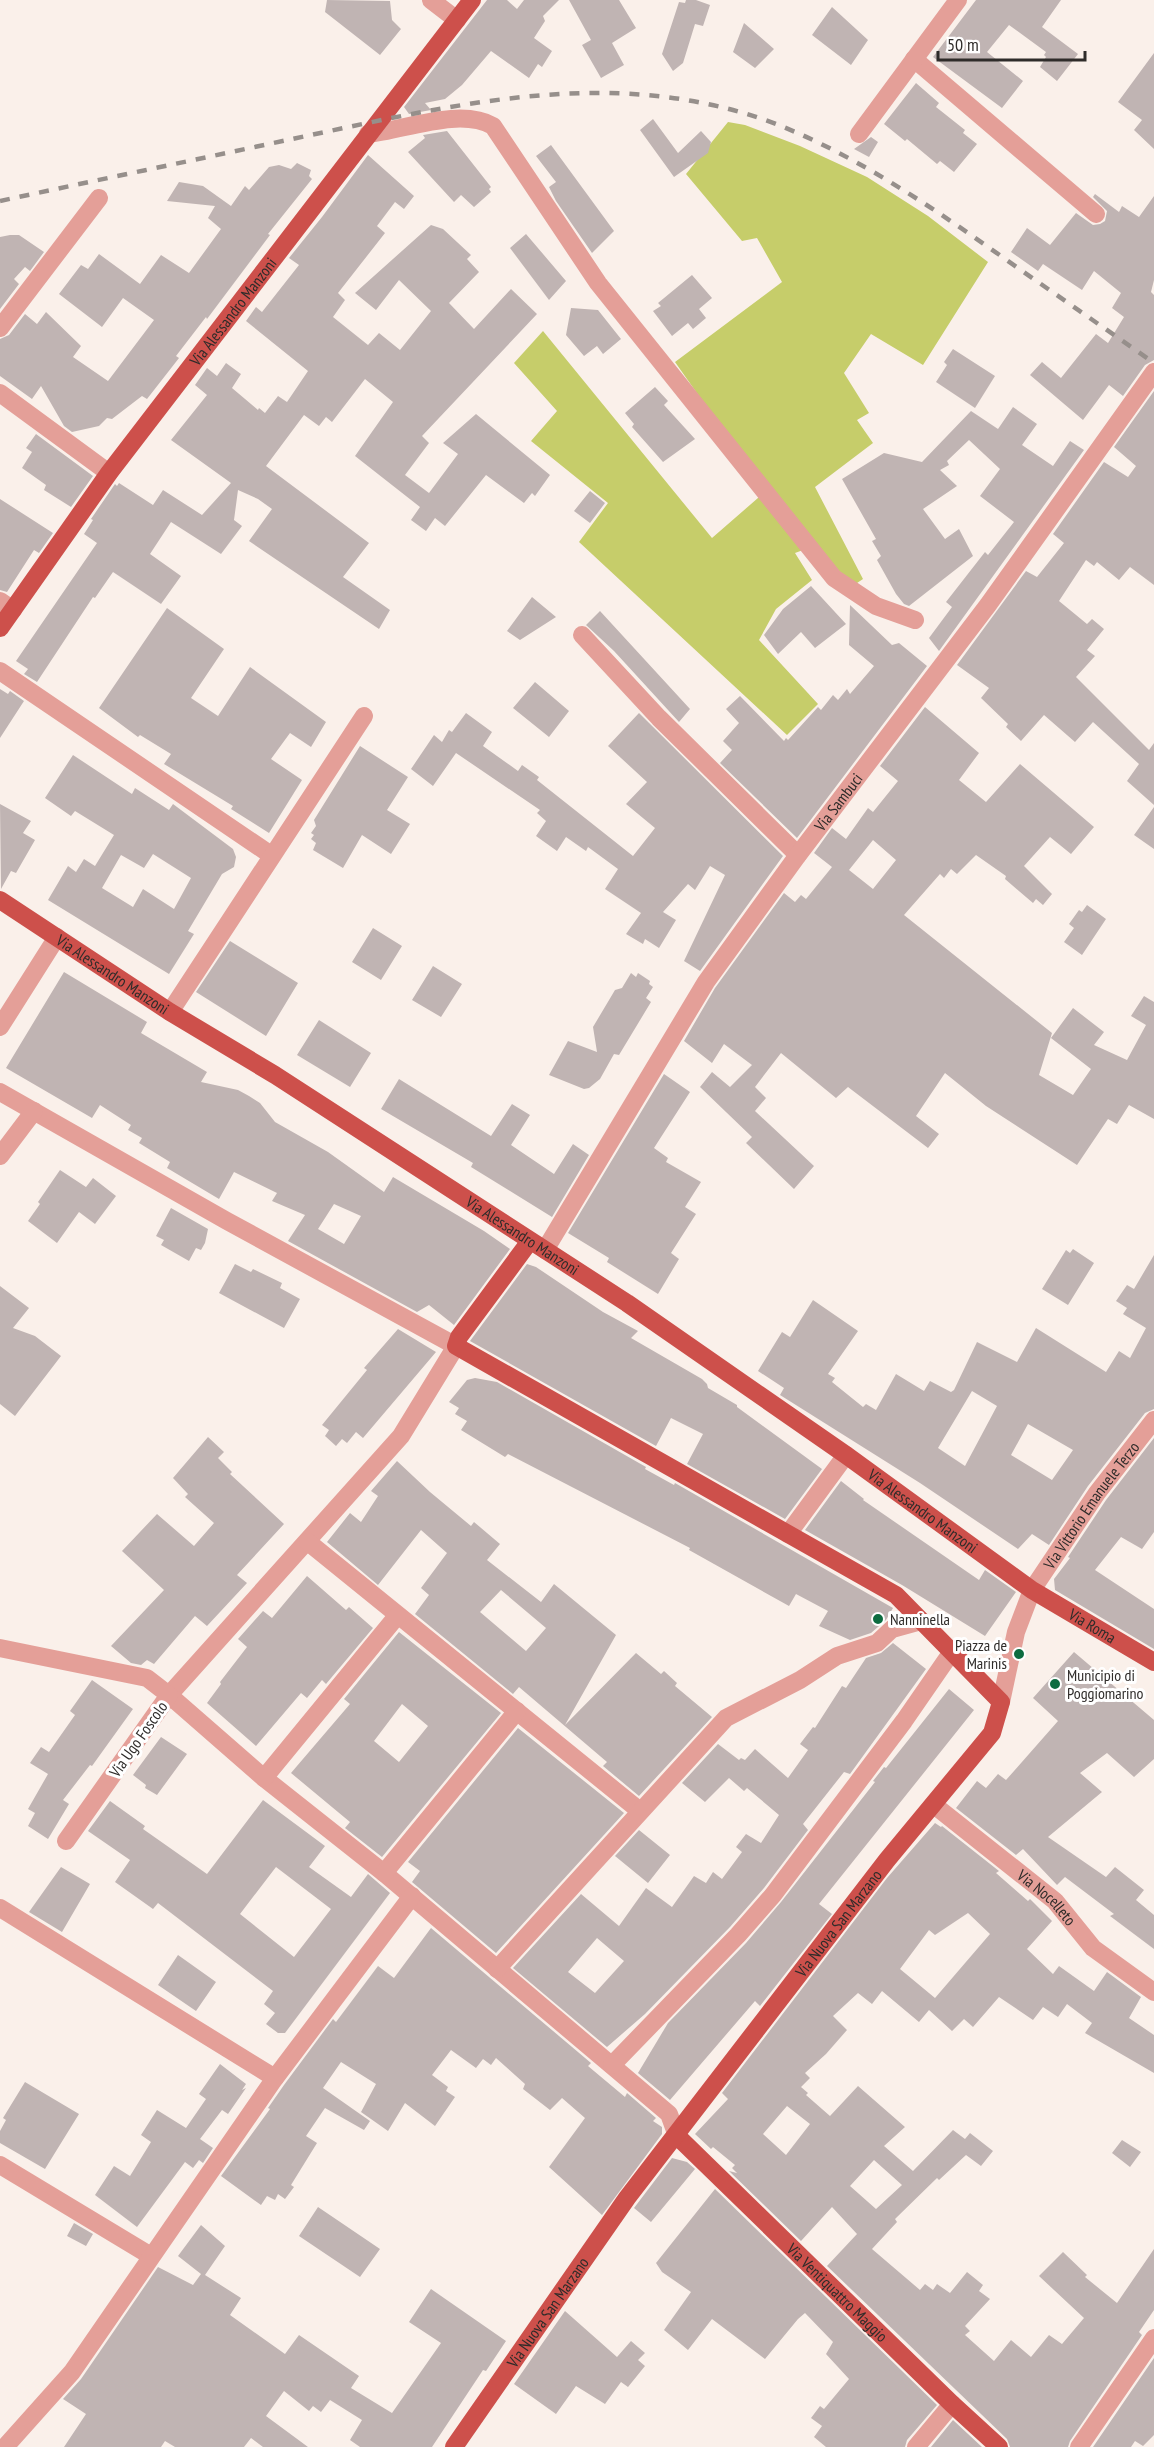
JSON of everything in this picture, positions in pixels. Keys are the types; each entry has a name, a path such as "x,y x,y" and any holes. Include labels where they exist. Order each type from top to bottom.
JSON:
{"main road":[{"name":"Via Alessandro Manzoni","path":"0,628 6,606 472,0"},
{"name":"Via Alessandro Manzoni","path":"0,900 170,1012 275,1075 627,1303 846,1455 1032,1590"},
{"path":"538,1245 459,1337 456,1346 896,1595 1001,1702"},
{"name":"Via Roma","path":"1032,1590 1154,1662"},
{"name":"Via Nuova San Marzano","path":"454,2447 627,2198 677,2136 887,1860 992,1733 1001,1702"},
{"name":"Via Ventiquattro Maggio","path":"677,2136 999,2447"}],"street":[{"path":"431,0 457,20"},
{"path":"859,134 958,0"},
{"path":"914,59 1096,214"},
{"path":"368,134 442,120 471,118 482,120 493,126 598,283 834,579 876,606 915,620"},
{"path":"0,328 99,198"},
{"name":"Via Sambuci","path":"538,1245 706,982 798,855 988,605 1154,372"},
{"path":"0,393 109,473"},
{"path":"582,635 660,718 798,855"},
{"path":"0,670 271,855"},
{"path":"170,1012 364,716"},
{"path":"0,1027 57,937"},
{"path":"0,1092 227,1221 456,1346 401,1437 169,1695 264,1778 412,1896 669,2114 677,2136"},
{"path":"0,1156 34,1111"},
{"name":"Via Vittorio Emanuele Terzo","path":"1001,1702 1016,1632 1032,1590 1097,1493 1154,1420"},
{"path":"788,1534 846,1455"},
{"path":"308,1542 640,1811"},
{"path":"264,1778 397,1616"},
{"path":"497,1969 726,1718 800,1680 837,1656 877,1643 892,1629 921,1621"},
{"name":"Via Ugo Foscolo","path":"0,1648 147,1678 169,1695 66,1840"},
{"path":"612,2065 738,1935 773,1894 904,1721 951,1653"},
{"path":"384,1873 517,1711"},
{"name":"Via Nocelleto","path":"934,1805 1055,1901 1093,1948 1154,1992"},
{"path":"5,2447 72,2372 274,2078 412,1896"},
{"path":"0,1908 274,2078"},
{"path":"0,2165 151,2256"},
{"path":"1079,2447 1154,2338"},
{"path":"916,2447 952,2404"}],"green space":[{"path":"728,122 745,125 800,146 867,177 928,216 988,262 923,365 871,334 844,373 869,413 857,420 873,443 815,487 863,579 848,589 814,546 795,553 812,580 776,609 759,640 818,704 787,735 579,542 608,503 531,441 557,411 514,363 543,331 712,538 766,491 675,362 782,282 757,238 742,241 686,174"}],"building":[{"path":"327,0 390,1 392,20 401,29 380,55 325,12"},
{"path":"487,0 507,0 517,9 524,0 559,0 543,16 545,21 534,38 552,51 542,67 538,64 529,78 491,51 462,85 445,99 425,103 431,110 409,114 404,107"},
{"path":"569,0 619,0 636,28 612,43 624,65 601,78 582,45 591,40"},
{"path":"686,0 696,0 710,5 703,26 695,24 683,63 673,71 662,54 679,2 685,3"},
{"path":"976,0 1061,0 1042,27 1078,54 1057,81 1040,67 1046,57 1044,55 1046,52 1009,25 987,52 1023,81 1002,108 933,57"},
{"path":"832,7 868,40 851,65 812,35"},
{"path":"744,23 774,49 755,68 733,52"},
{"path":"1154,53 1154,149 1134,130 1142,120 1118,102"},
{"path":"916,83 939,103 936,107 965,130 963,133 977,144 954,172 940,161 937,164 907,139 905,141 884,124"},
{"path":"653,119 678,153 701,131 711,142 708,153 674,177 640,130"},
{"path":"447,131 491,187 489,189 491,192 474,207 461,195 454,202 408,152 425,138 423,135"},
{"path":"871,137 878,142 869,157 854,149"},
{"path":"551,145 614,231 592,253 556,201 549,187 556,182 536,156"},
{"path":"368,155 414,196 404,209 395,202 377,226 385,233 338,293 345,300 333,317 368,345 379,333 400,350 431,311 399,280 376,310 355,293 431,225 443,229 471,255 467,259 479,272 449,303 474,329 511,289 537,314 422,436 429,443 405,475 429,493 458,454 443,443 476,414 550,475 535,496 532,493 524,503 486,475 445,526 435,518 426,531 411,520 420,507 355,456 393,402 365,379 332,422 326,417 319,426 304,415 266,466 369,543 343,577 390,610 379,629 249,541 272,509 258,499 238,490 234,520 242,526 221,554 171,522 150,554 181,576 161,604 113,572 95,598 93,597 37,682 24,674 28,669 16,661 97,543 84,534 93,520 91,519 115,484 117,486 119,483 153,505 163,490 202,515 231,483 171,440 207,395 195,385 207,368 217,376 226,363 241,374 232,388 258,410 259,408 265,413 278,396 287,402 308,371 246,321 256,307 262,312 299,265 289,258"},
{"path":"297,163 311,170 309,176 312,179 268,234 270,235 207,319 206,317 176,356 179,358 147,399 142,396 112,419 107,418 99,426 72,432 64,426 41,386 32,399 0,376 0,339 9,335 25,314 37,324 46,312 81,346 73,357 108,381 154,320 123,298 102,327 59,294 81,265 88,269 99,254 140,284 161,255 189,273 221,229 208,218 215,206 167,201 179,182 203,186 231,206 245,186 249,190 269,167 279,165 291,169"},
{"path":"1095,194 1119,212 1122,206 1139,217 1154,196 1154,280 1151,292 1154,295 1154,360 1145,365 1123,396 1109,385 1083,420 1030,375 1042,362 1061,378 1096,334 1108,343 1124,317 1112,308 1121,293 1094,271 1082,290 1043,264 1038,271 1011,252 1027,228 1050,245 1076,213 1093,225 1105,221 1107,211 1093,197"},
{"path":"526,234 566,281 549,300 510,248"},
{"path":"19,235 44,252 30,271 25,267 14,279 19,284 0,309 0,237"},
{"path":"692,275 712,298 699,309 706,318 693,329 688,323 672,336 653,311 661,306 658,303"},
{"path":"571,308 598,310 621,339 603,354 597,346 584,356 566,335"},
{"path":"953,349 995,376 975,408 936,382 947,365 944,362"},
{"path":"655,387 668,401 664,405 695,439 663,462 632,427 634,424 625,413"},
{"path":"1154,391 1154,585 1130,567 1119,580 1097,562 1094,566 1086,560 1059,601 1087,624 1092,619 1104,629 1087,650 1095,656 1076,677 1149,750 1154,743 1154,805 1127,781 1139,764 1093,722 1075,742 1044,715 1021,741 1006,727 1008,724 981,698 989,688 957,665 1026,571 1037,577 1064,543 1053,534 1104,462 1128,477 1136,466 1114,447"},
{"path":"1013,407 1037,424 1022,445 1053,466 1070,441 1084,450 939,651 929,638 952,607 946,602 985,552 988,555 1014,522 980,496 1000,469 969,440 947,461 949,465 940,470 957,486 923,509 945,539 959,529 973,556 909,606 904,604 896,594 877,560 881,556 872,541 876,539 842,479 884,453 922,462 971,411 998,429"},
{"path":"36,434 93,476 71,507 44,490 46,485 22,468 32,452 26,448"},
{"path":"590,491 605,503 590,523 574,511"},
{"path":"0,499 53,533 39,553 34,550 7,592 0,590"},
{"path":"811,586 846,624 815,648 801,632 778,654 764,635 783,609"},
{"path":"532,597 556,617 520,640 507,631"},
{"path":"850,605 892,645 899,643 927,666 797,838 720,763 732,750 723,741 739,723 726,709 740,696 784,741 786,738 788,740 818,707 821,710 833,695 838,700 847,689 850,694 874,666 849,645"},
{"path":"167,608 224,649 191,698 218,716 250,667 326,722 311,747 290,733 271,759 302,780 269,833 231,809 233,806 164,764 171,754 140,735 138,737 99,708"},
{"path":"600,611 690,709 679,722 614,651 586,625"},
{"path":"535,682 569,711 549,737 513,708"},
{"path":"0,689 8,694 10,691 24,701 0,738"},
{"path":"925,707 979,753 959,780 986,802 1020,764 1094,827 1071,854 1050,837 1024,866 1052,894 1043,905 1036,899 1033,903 1005,879 1006,876 976,855 957,874 951,869 944,878 940,874 904,915 1052,1033 1039,1075 1073,1095 1091,1069 1051,1038 1073,1008 1104,1032 1094,1045 1127,1060 1146,1025 1131,1016 1144,996 1154,1002 1154,1119 1129,1105 1117,1124 1108,1119 1077,1165 986,1106 945,1073 916,1116 939,1134 928,1148 848,1087 836,1098 781,1053 755,1087 766,1098 755,1111 814,1166 794,1189 746,1143 752,1137 700,1087 712,1072 730,1087 752,1065 724,1044 712,1063 684,1041 715,988 784,893 795,902 801,895 806,899 832,867 814,853 832,828 846,839 868,808 873,812 898,781 880,766","holes":["873,840 896,860 873,889 849,870"]},
{"path":"466,713 492,732 483,746 518,771 522,765 539,777 537,780 633,856 655,828 626,804 647,782 608,746 639,713 783,856 700,971 684,961 725,875 710,866 695,890 688,884 663,912 676,920 659,948 645,939 643,944 626,934 641,913 605,889 618,869 588,847 586,851 566,837 557,851 536,836 546,821 537,813 540,810 456,753 433,786 411,769 434,735 442,742 449,730 452,732"},
{"path":"360,746 408,777 387,810 410,824 391,854 362,835 343,868 313,850 316,843 311,839 314,835 311,833 316,826 314,820"},
{"path":"73,755 132,794 135,788 169,810 173,804 233,849 236,857 234,867 222,874 188,931 194,934 169,974 48,900 68,866 76,872 84,859 95,866 114,835 75,811 71,816 45,798","holes":["153,854 191,878 174,909 143,889 133,907 102,888 121,855 144,868"]},
{"path":"0,804 31,821 23,833 35,840 16,873 11,871 1,889"},
{"path":"1154,807 1154,849 1134,835"},
{"path":"1087,905 1106,919 1082,955 1064,942 1074,928 1069,924 1079,910 1082,912"},
{"path":"373,928 402,946 381,980 352,962"},
{"path":"230,941 298,983 266,1036 196,992"},
{"path":"433,966 462,984 441,1017 412,1000"},
{"path":"64,972 147,1022 141,1033 207,1072 201,1082 238,1090 260,1103 275,1122 328,1152 384,1192 393,1177 510,1249 454,1325 429,1305 417,1312 288,1241 305,1215 272,1201 277,1193 234,1172 219,1199 167,1168 170,1162 139,1143 142,1138 128,1130 131,1125 100,1105 92,1118 6,1068","holes":["334,1204 361,1216 344,1244 318,1229"]},
{"path":"631,973 636,977 638,973 650,981 649,984 653,987 646,998 651,1002 619,1055 614,1054 600,1079 589,1088 584,1089 549,1075 568,1041 597,1052 593,1027 615,990 622,988"},
{"path":"319,1020 371,1053 350,1087 297,1055"},
{"path":"664,1074 690,1092 654,1148 668,1158 666,1162 701,1182 685,1207 696,1214 671,1253 679,1259 658,1294 607,1262 609,1258 568,1233"},
{"path":"399,1079 491,1136 512,1104 530,1115 511,1145 554,1174 573,1144 589,1155 552,1217 471,1167 473,1163 381,1109"},
{"path":"60,1170 86,1187 93,1178 116,1196 95,1224 79,1212 57,1243 28,1221"},
{"path":"171,1208 208,1229 201,1250 196,1248 189,1261 161,1245 164,1240 156,1236"},
{"path":"1073,1249 1094,1263 1068,1305 1042,1289 1066,1250 1070,1253"},
{"path":"1154,1255 1154,1409 1145,1413 1088,1486 1049,1545 1032,1534 1018,1549 920,1483 780,1395 784,1388 758,1371 782,1332 790,1337 813,1300 858,1331 828,1374 835,1378 832,1382 863,1407 866,1404 876,1410 896,1374 924,1391 930,1381 951,1392 977,1342 1017,1362 1036,1328 1106,1372 1119,1351 1130,1358 1146,1328 1123,1314 1127,1308 1116,1301 1127,1285 1134,1289","holes":["972,1391 997,1406 965,1466 938,1448","1028,1424 1073,1450 1052,1480 1011,1455"]},
{"path":"235,1264 251,1272 253,1269 282,1283 280,1288 300,1299 284,1328 219,1293"},
{"path":"527,1264 536,1267 603,1312 638,1331 631,1338 702,1379 708,1388 737,1405 822,1469 785,1519 687,1464 703,1434 671,1418 656,1446 470,1341"},
{"path":"0,1286 29,1308 13,1328 35,1336 61,1356 15,1416 0,1404"},
{"path":"398,1329 436,1352 363,1438 356,1432 347,1443 342,1439 336,1446 325,1436 329,1430 322,1425 367,1370 364,1368"},
{"path":"475,1378 497,1382 646,1467 645,1469 674,1485 675,1483 893,1608 886,1620 871,1633 850,1640 819,1626 828,1611 796,1594 789,1606 689,1550 690,1548 508,1454 505,1457 461,1430 467,1421 455,1414 459,1408 449,1402 467,1380"},
{"path":"208,1437 224,1452 218,1458 232,1472 230,1474 284,1524 237,1575 247,1583 207,1626 195,1616 154,1664 147,1660 141,1665 131,1663 111,1646 164,1590 122,1551 157,1514 194,1546 214,1523 185,1497 188,1494 173,1478"},
{"path":"1154,1438 1154,1532 1142,1549 1121,1537 1095,1570 1154,1609 1154,1649 1055,1590 1054,1579 1070,1558 1068,1557 1106,1500"},
{"path":"397,1461 471,1526 474,1522 500,1544 487,1560 541,1602 554,1584 616,1635 565,1725 636,1653 661,1674 664,1671 677,1683 675,1686 712,1717 639,1796 603,1766 607,1762 519,1687 513,1694 415,1614 429,1595 421,1588 447,1553 421,1530 378,1585 327,1542 350,1513 361,1522 378,1496 371,1491","holes":["501,1590 546,1628 526,1651 480,1612"]},
{"path":"841,1481 863,1500 979,1580 985,1570 1016,1592 985,1636 902,1585 805,1530"},
{"path":"307,1576 346,1610 349,1607 373,1628 326,1684 322,1680 307,1698 301,1693 256,1746 207,1703 247,1647 238,1639 263,1611 272,1618"},
{"path":"399,1632 501,1713 382,1857 345,1828 350,1822 291,1773 350,1704 344,1699","holes":["402,1704 428,1726 399,1762 374,1741"]},
{"path":"893,1643 926,1669 850,1774 844,1772 803,1824 808,1830 764,1888 730,1927 645,2014 607,2047 513,1968 581,1894 619,1926 646,1888 672,1907 694,1876 706,1883 713,1872 722,1879 742,1852 736,1847 746,1834 761,1843 779,1815 747,1788 744,1791 729,1778 705,1802 682,1783 718,1744 739,1760 741,1758 745,1760 755,1749 788,1778 808,1750 800,1744 813,1727 815,1728 842,1686 846,1688 866,1658 881,1653","holes":["597,1938 624,1961 595,1993 568,1972"]},
{"path":"1074,1652 1154,1720 1154,1759 1134,1777 1107,1753 1080,1773 1102,1792 1048,1837 1106,1877 1115,1867 1144,1890 1136,1900 1154,1915 1154,1949 1110,1916 1114,1914 1065,1877 1057,1885 1023,1849 1016,1855 956,1808 977,1781 986,1788 998,1774 1006,1780 1058,1721 1033,1698"},
{"path":"92,1680 133,1709 92,1766 90,1765 63,1800 69,1804 48,1839 28,1826 35,1813 28,1809 48,1774 30,1763 41,1747 49,1752 75,1715 70,1711"},
{"path":"949,1689 974,1710 819,1904 832,1914 760,2006 755,2001 670,2100 638,2073 668,2023 746,1943 781,1902 875,1782 873,1781 884,1767 886,1768"},
{"path":"518,1728 624,1813 496,1953 412,1882 420,1871 408,1862"},
{"path":"161,1737 187,1754 157,1795 145,1788 146,1785 133,1775"},
{"path":"263,1800 325,1846 309,1867 351,1897 368,1874 390,1893 285,2033 278,2033 266,2024 275,2013 264,2004 273,1991 158,1903 153,1909 115,1882 130,1860 88,1831 110,1801 145,1826 143,1829 207,1874","holes":["276,1867 331,1909 294,1957 240,1914"]},
{"path":"935,1823 942,1826 999,1871 996,1873 1028,1901 1030,1899 1052,1921 1027,1949 1053,1974 1059,1966 1094,1991 1107,1972 1141,1997 1129,2018 1154,2035 1154,2073 1085,2033 1092,2023 1067,2004 1058,2017 1043,2007 1033,2020 999,1997 973,2027 964,2019 952,2031 929,2010 919,2022 882,1991 872,2004 858,1993 833,2016 847,2030 805,2073 810,2078 801,2087 808,2093 806,2095 830,2116 858,2086 905,2127 884,2146 913,2171 953,2130 965,2139 970,2133 993,2151 981,2166 966,2155 939,2180 937,2178 895,2219 897,2222 872,2249 920,2290 925,2284 933,2290 937,2284 950,2293 967,2272 983,2285 979,2291 990,2299 965,2326 970,2331 965,2335 994,2361 1011,2340 1031,2357 1049,2335 1062,2344 1084,2318 1039,2276 1063,2252 1087,2275 1085,2277 1117,2303 1154,2249 1154,2310 1139,2332 1142,2335 1068,2447 1010,2447 1007,2439 827,2266 857,2234 832,2207 801,2241 729,2171 737,2173 732,2168 735,2165 713,2147 711,2149 695,2134 728,2099 722,2093 887,1878","holes":["968,1913 990,1934 935,1998 900,1969 929,1930 935,1935","787,2106 810,2124 786,2155 763,2134","874,2160 902,2185 876,2209 850,2186"]},
{"path":"639,1830 670,1855 648,1883 615,1856"},
{"path":"61,1867 90,1884 62,1932 29,1912"},
{"path":"431,1928 591,2063 588,2066 625,2097 627,2093 656,2118 653,2121 662,2127 662,2134 602,2215 549,2167 585,2118 562,2098 550,2110 523,2089 525,2084 496,2058 491,2065 483,2059 476,2068 451,2050 432,2075 448,2087 446,2091 455,2097 435,2126 405,2103 388,2131 361,2112 376,2084 341,2062 323,2088 370,2121 364,2130 325,2108 306,2136 317,2143 291,2185 294,2187 285,2199 278,2194 275,2200 267,2196 261,2205 221,2176 333,2019 336,2022 378,1966 394,1978"},
{"path":"178,1955 216,1982 196,2011 158,1985"},
{"path":"220,2064 246,2084 242,2090 246,2088 228,2114 222,2110 200,2139 213,2148 203,2163 199,2160 193,2168 185,2162 137,2227 95,2195 114,2166 130,2176 151,2142 141,2135 157,2110 186,2128 206,2099 199,2094"},
{"path":"25,2082 79,2114 45,2169 0,2143 0,2131 6,2120 3,2118"},
{"path":"1122,2140 1141,2152 1130,2167 1112,2153"},
{"path":"672,2158 687,2162 695,2169 651,2222 634,2208"},
{"path":"715,2189 937,2405 907,2440 905,2447 826,2447 814,2437 822,2426 811,2418 820,2406 824,2409 849,2379 826,2354 833,2342 805,2313 765,2359 712,2319 688,2350 664,2330 691,2292 662,2272 656,2263"},
{"path":"318,2207 380,2249 360,2277 299,2236"},
{"path":"74,2223 93,2234 86,2246 67,2236"},
{"path":"201,2225 225,2246 205,2275 241,2298 230,2315 285,2354 299,2335 359,2376 351,2388 392,2413 441,2343 409,2322 431,2289 506,2341 486,2371 483,2370 432,2447 360,2447 350,2440 362,2420 330,2400 321,2412 313,2406 309,2411 284,2391 266,2416 308,2447 263,2447 251,2438 244,2447 175,2447 165,2441 161,2447 64,2447 86,2414 63,2399 81,2379 158,2267 193,2285 201,2274 178,2256"},
{"path":"565,2311 617,2357 631,2341 645,2353 638,2360 645,2366 628,2387 621,2382 605,2404 576,2386 556,2414 514,2384"},
{"path":"1154,2358 1154,2435 1143,2446 1135,2441 1131,2447 1093,2447"},
{"path":"953,2420 982,2447 931,2447"}],"railway":[{"path":"0,201 353,126 474,103 534,96 595,93 655,96 716,106 776,124 835,151 892,183 947,219 1154,363"}],"place":[{"name":"Nanninella","path":"878,1619"},
{"name":"Piazza de Marinis","path":"1019,1654"},
{"name":"Municipio di Poggiomarino","path":"1055,1684"}]}
